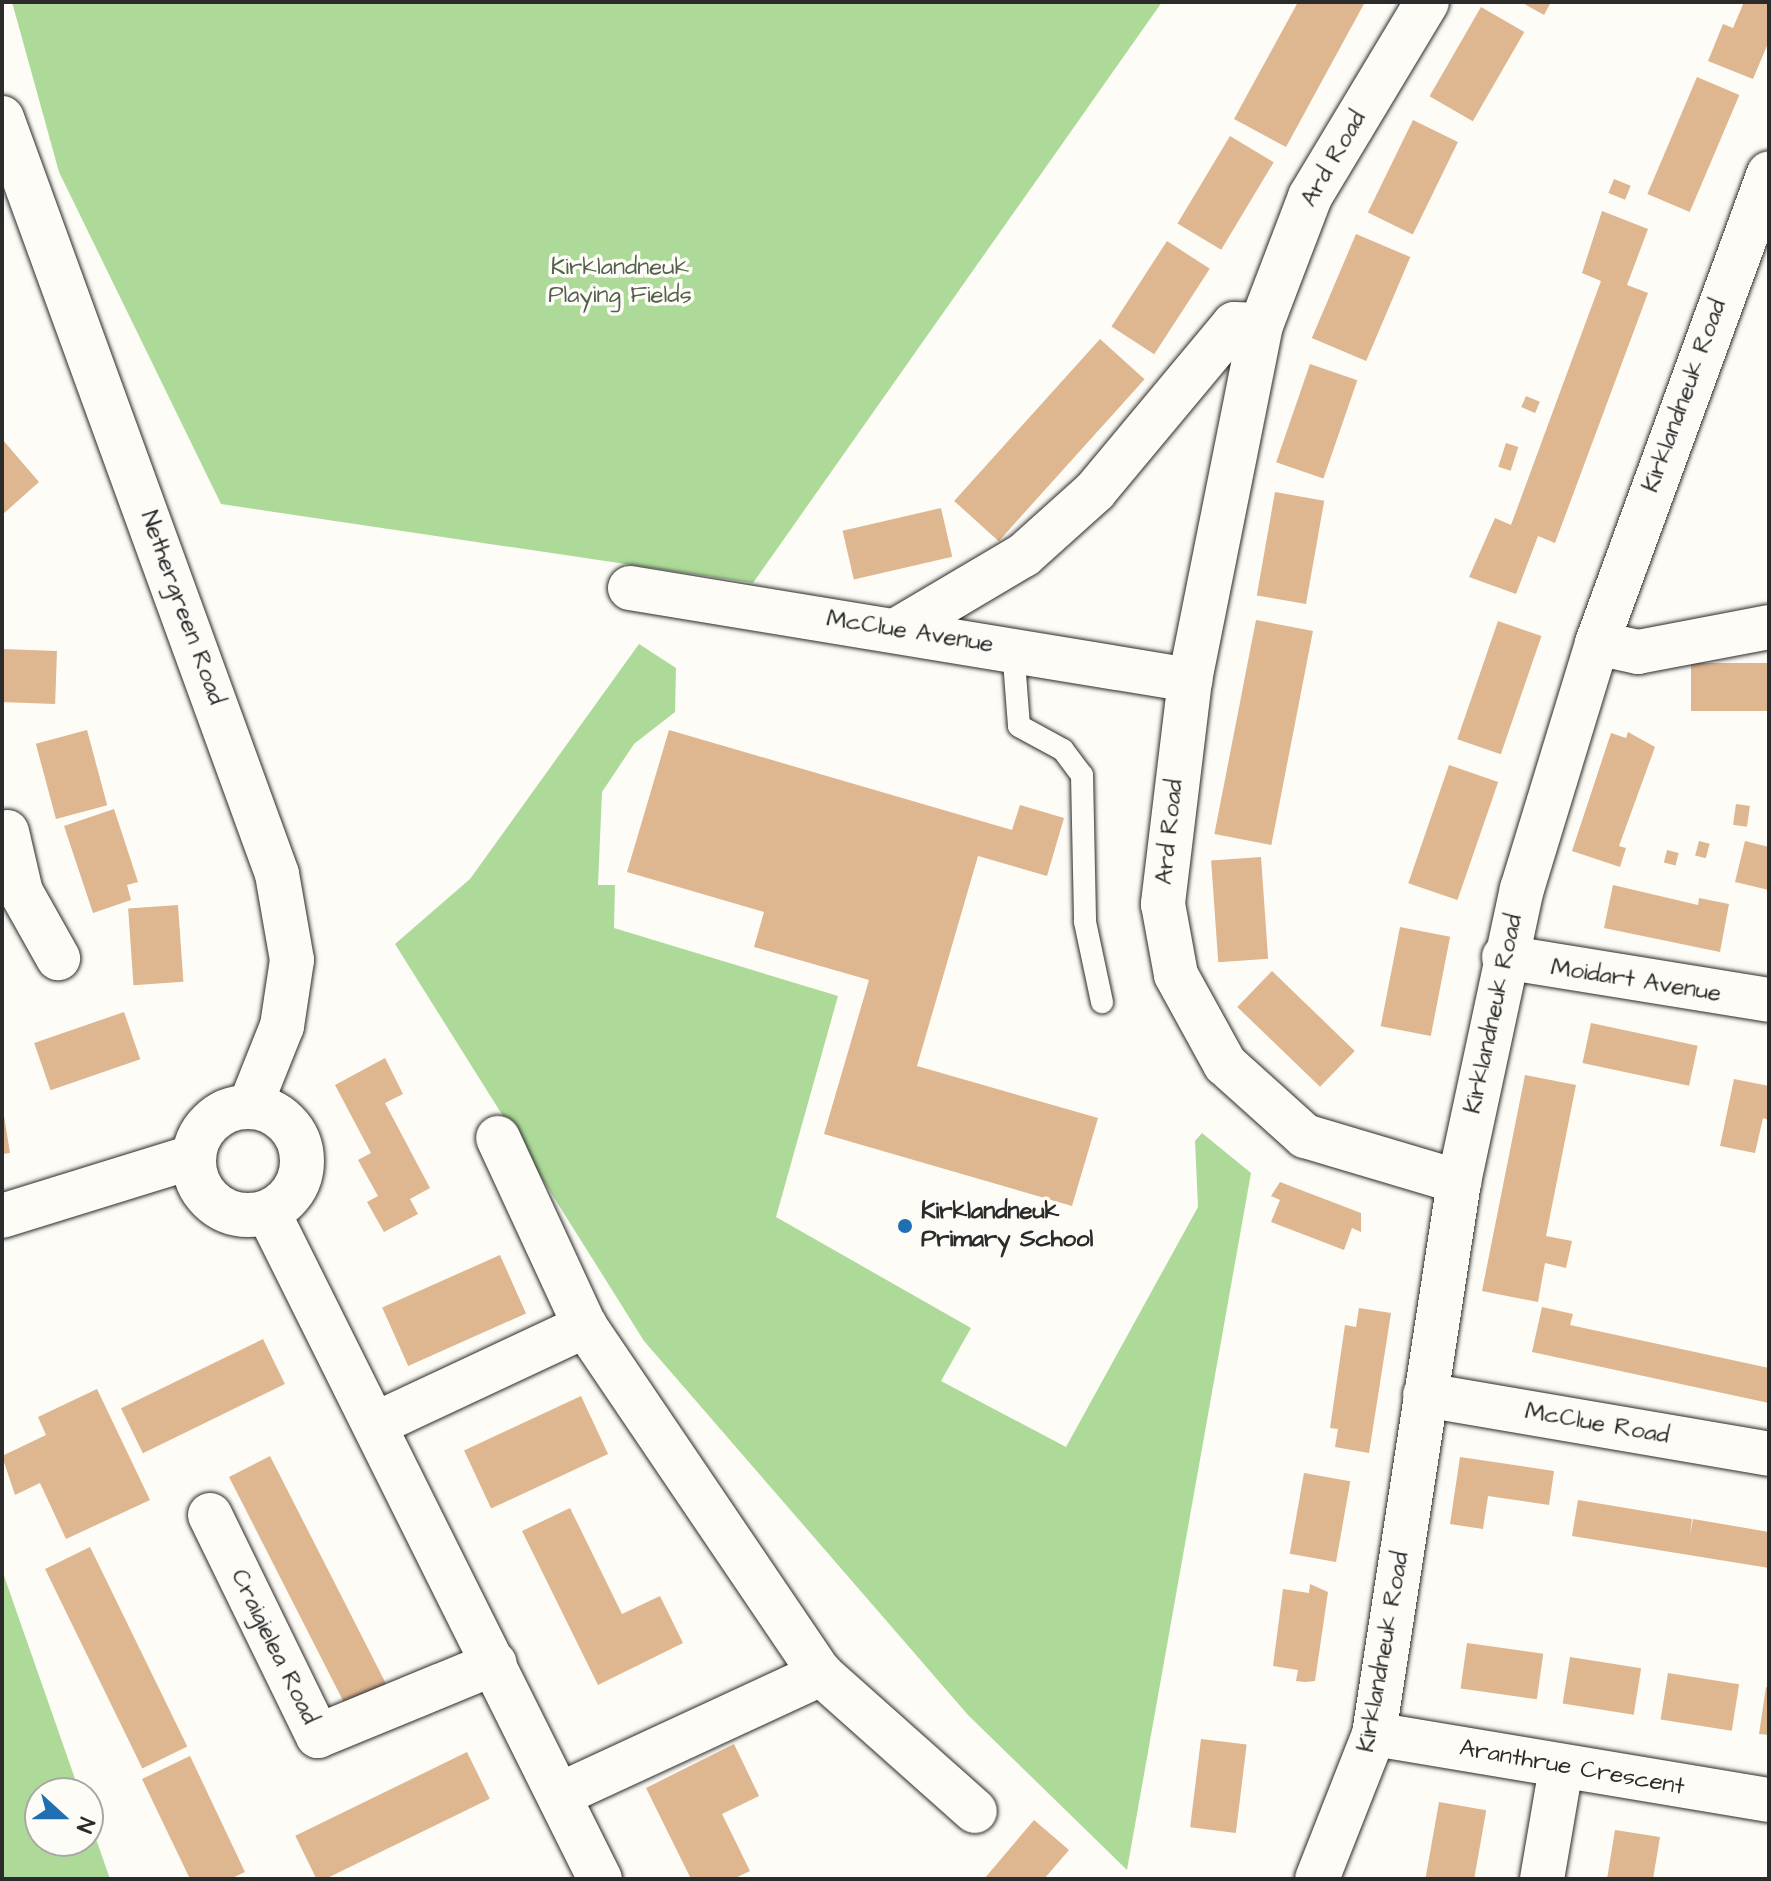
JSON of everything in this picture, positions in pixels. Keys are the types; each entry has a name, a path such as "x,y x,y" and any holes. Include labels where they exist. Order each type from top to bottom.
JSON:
{"street":[{"name":"Ard Road","path":"1427,2 1310,197 1261,325 1190,680 1163,904 1165,941 1196,1021 1225,1064 1305,1136 1337,1152 1459,1182"},
{"name":"Nethergreen Road","path":"2,118 9,161 277,874 292,960 282,1026 250,1106"},
{"name":"Kirklandneuk Road","path":"1317,1879 1374,1734 1459,1182 1504,957 1597,643 1757,234 1769,173"},
{"path":"897,630 1024,555 1095,491 1234,324 1261,325"},
{"name":"McClue Avenue","path":"630,588 1013,648 1190,680"},
{"path":"1597,643 1638,652 1769,627"},
{"path":"7,832 12,896 58,958"},
{"name":"Moidart Avenue","path":"1504,957 1769,1000"},
{"path":"2,1216 193,1157 218,1115 250,1106 283,1120 301,1151 296,1187 268,1212 232,1214 216,1205 199,1184 193,1157"},
{"path":"498,1138 585,1326 821,1674 975,1811"},
{"path":"268,1212 378,1423 600,1879"},
{"path":"378,1423 585,1326"},
{"name":"McClue Road","path":"1425,1395 1769,1454"},
{"name":"Craigielea Road","path":"210,1515 318,1736 495,1663"},
{"path":"559,1795 821,1674"},
{"name":"Aranthrue Crescent","path":"1374,1734 1561,1768 1769,1800"},
{"path":"1542,1879 1561,1768"}],"lane":[{"path":"1013,648 1019,726 1073,759 1087,795 1085,922 1102,1002"}],"green space":[{"name":"Kirklandneuk Playing Fields","path":"12,2 1162,2 753,583 221,504 59,172"},
{"path":"639,644 676,668 675,712 634,744 602,792 598,885 615,885 614,928 838,996 776,1217 971,1328 941,1381 1066,1447 1198,1207 1195,1141 1202,1133 1251,1173 1127,1870 968,1715 644,1341 395,944 470,879"},
{"path":"2,1570 74,1777 24,1777 24,1857 102,1857 110,1879 2,1879"}],"building":[{"path":"1298,2 1365,2 1286,147 1234,119"},
{"path":"1521,2 1551,2 1544,15"},
{"path":"1744,2 1769,3 1769,41 1753,79 1708,61 1723,24 1733,28"},
{"path":"1481,7 1524,32 1473,121 1430,96"},
{"path":"1697,77 1739,95 1690,212 1647,194"},
{"path":"1413,120 1458,142 1413,234 1368,213"},
{"path":"1230,136 1274,162 1221,250 1177,223"},
{"path":"1614,179 1631,186 1625,200 1608,193"},
{"path":"1602,211 1648,229 1627,285 1648,293 1555,543 1538,536 1516,594 1469,577 1495,518 1511,525 1601,281 1582,273"},
{"path":"1356,234 1410,257 1366,361 1312,338"},
{"path":"1167,241 1210,269 1154,354 1111,327"},
{"path":"1100,339 1145,379 999,541 954,501"},
{"path":"1310,364 1357,380 1323,479 1276,462"},
{"path":"1526,396 1540,402 1535,413 1521,407"},
{"path":"2,439 39,482 2,515"},
{"path":"1506,443 1518,447 1511,471 1498,467"},
{"path":"1275,492 1324,501 1306,604 1257,595"},
{"path":"941,508 952,557 854,579 843,531"},
{"path":"1256,620 1313,631 1271,845 1214,834"},
{"path":"1498,621 1541,636 1501,754 1457,739"},
{"path":"2,649 57,651 55,704 2,702"},
{"path":"1691,663 1769,663 1769,711 1691,711"},
{"path":"87,730 107,805 56,819 36,744"},
{"path":"669,730 1012,830 1020,805 1064,818 1047,876 978,856 917,1066 1098,1118 1072,1206 824,1134 869,980 754,947 764,912 627,872"},
{"path":"1628,732 1655,747 1619,846 1626,848 1620,867 1572,851 1611,733 1626,738"},
{"path":"1449,765 1498,782 1457,900 1408,883"},
{"path":"1736,804 1750,806 1747,827 1733,825"},
{"path":"114,809 138,882 127,885 131,900 93,913 64,826"},
{"path":"1699,841 1710,844 1706,858 1695,855"},
{"path":"1745,841 1769,847 1769,890 1735,882"},
{"path":"1667,850 1679,853 1675,866 1664,863"},
{"path":"1261,857 1268,959 1218,962 1211,860"},
{"path":"1613,885 1698,905 1699,898 1729,904 1720,952 1604,928"},
{"path":"178,905 183,982 133,985 128,908"},
{"path":"1400,927 1450,937 1431,1036 1381,1026"},
{"path":"1272,971 1355,1051 1320,1087 1237,1007"},
{"path":"124,1012 140,1059 50,1090 34,1043"},
{"path":"1591,1023 1698,1046 1689,1086 1582,1063"},
{"path":"385,1058 403,1094 385,1103 430,1188 410,1199 418,1214 384,1232 367,1202 378,1196 358,1160 371,1153 335,1085"},
{"path":"1525,1075 1576,1085 1546,1236 1572,1241 1566,1268 1545,1263 1538,1302 1482,1291"},
{"path":"1734,1079 1769,1086 1769,1120 1763,1118 1755,1153 1720,1146"},
{"path":"2,1117 10,1153 2,1154"},
{"path":"1280,1182 1361,1213 1361,1232 1352,1228 1344,1250 1271,1222 1280,1200 1271,1196"},
{"path":"500,1255 526,1313 408,1366 382,1307"},
{"path":"1542,1307 1573,1314 1570,1325 1769,1368 1769,1403 1532,1352"},
{"path":"1359,1308 1391,1313 1369,1453 1335,1447 1338,1429 1330,1428 1345,1325 1356,1327"},
{"path":"263,1339 285,1384 143,1453 121,1408"},
{"path":"97,1389 150,1500 66,1539 40,1483 15,1495 2,1456 46,1435 38,1417"},
{"path":"581,1396 608,1454 491,1509 464,1451"},
{"path":"270,1456 387,1686 346,1707 229,1477"},
{"path":"1460,1457 1554,1471 1549,1505 1488,1496 1483,1529 1450,1524"},
{"path":"1304,1473 1350,1481 1336,1562 1290,1554"},
{"path":"1578,1500 1692,1519 1690,1536 1693,1519 1769,1532 1769,1568 1572,1536"},
{"path":"570,1508 622,1614 660,1596 683,1643 598,1685 522,1531"},
{"path":"90,1547 187,1747 142,1768 45,1569"},
{"path":"1310,1584 1328,1592 1315,1681 1305,1682 1296,1681 1298,1670 1273,1666 1283,1589 1309,1593"},
{"path":"1467,1643 1543,1654 1537,1699 1461,1689"},
{"path":"1570,1657 1641,1668 1634,1715 1563,1703"},
{"path":"1668,1673 1739,1684 1732,1731 1661,1719"},
{"path":"1766,1687 1769,1688 1769,1735 1759,1734"},
{"path":"1201,1739 1247,1745 1236,1833 1190,1827"},
{"path":"734,1744 759,1796 722,1814 750,1871 733,1879 691,1879 646,1788"},
{"path":"467,1752 490,1799 325,1879 316,1879 295,1836"},
{"path":"190,1756 245,1872 230,1879 190,1879 142,1779"},
{"path":"1439,1802 1486,1810 1474,1879 1425,1879"},
{"path":"1034,1820 1069,1850 1044,1879 984,1879"},
{"path":"1615,1830 1660,1837 1653,1879 1607,1879"}],"place":[{"name":"Kirklandneuk Primary School","path":"905,1226"}]}
